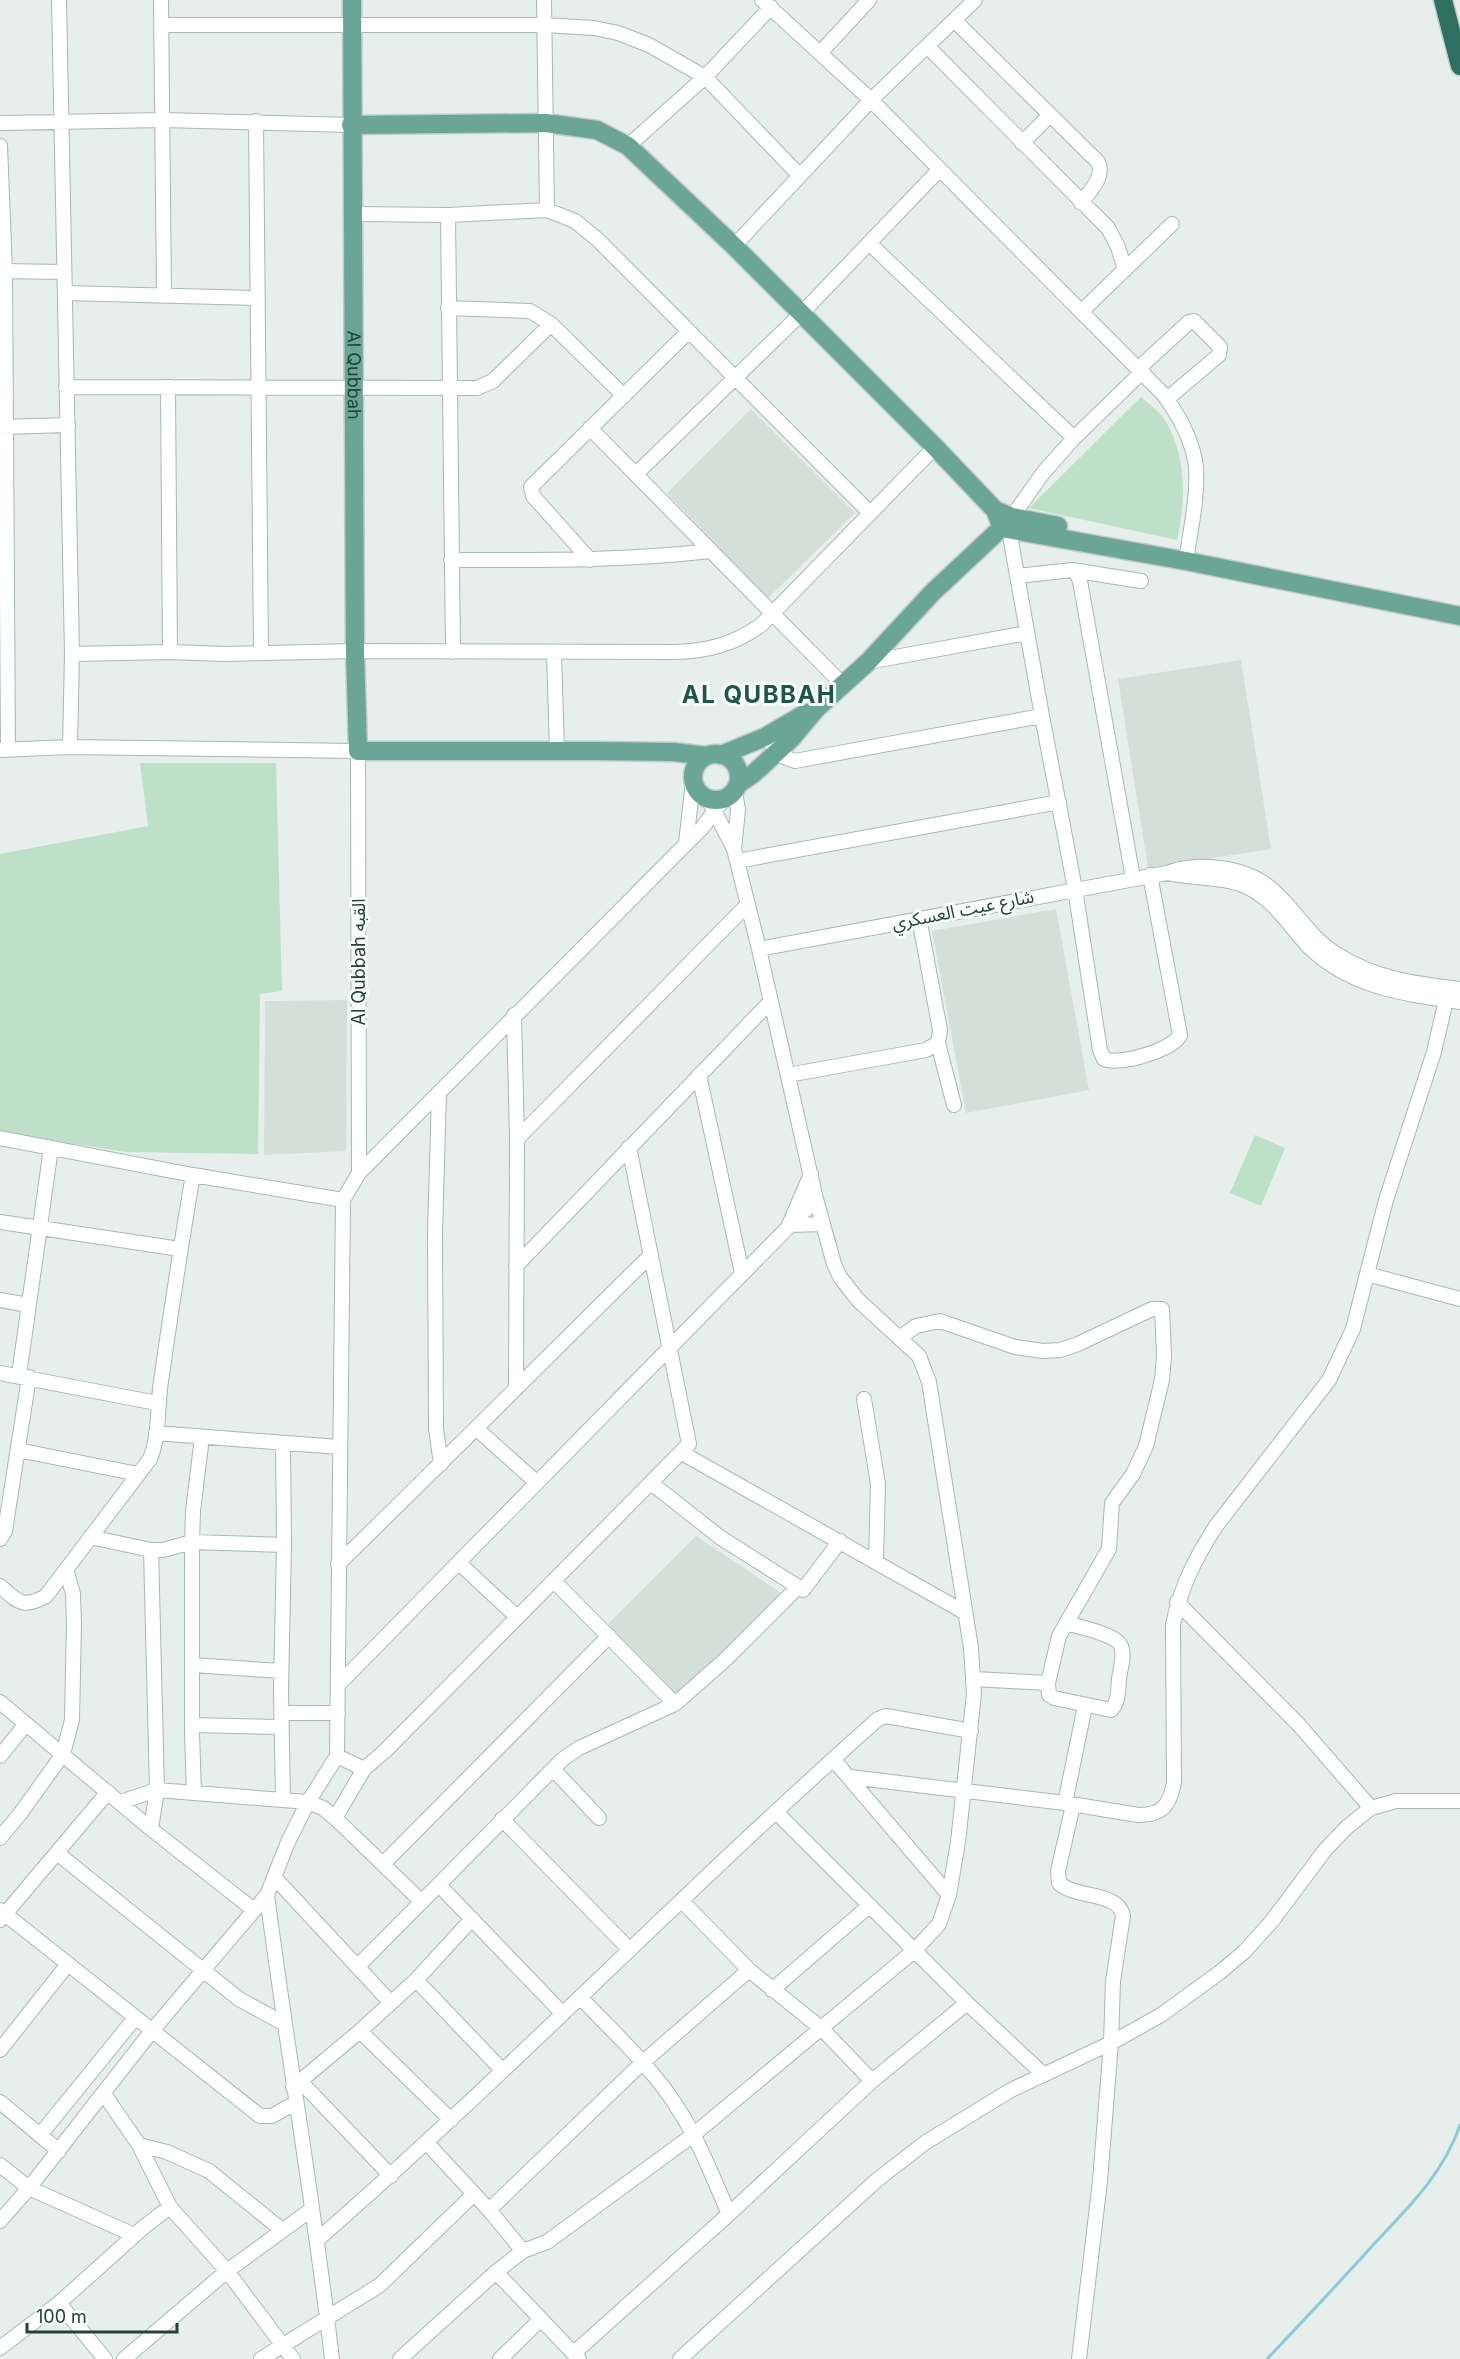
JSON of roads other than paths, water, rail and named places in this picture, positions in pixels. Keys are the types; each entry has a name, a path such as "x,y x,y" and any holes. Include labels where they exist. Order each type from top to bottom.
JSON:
{"highway":[{"path":"1443,0 1460,66"}],"main road":[{"name":"Al Qubbah","path":"352,0 355,651 358,751"},
{"path":"351,125 546,123 597,130 628,146 802,313 1005,521 1460,604"},
{"path":"816,709 765,737 713,755 695,766 693,782 701,795 724,797 753,774 778,751 816,709 868,662 933,592 1005,521"},
{"path":"1187,556 1460,616"},
{"path":"358,751 674,752 713,755 734,762 738,769 724,797"}],"street":[{"path":"59,0 72,654 70,747"},
{"path":"161,0 164,295"},
{"path":"544,0 547,210"},
{"path":"821,52 869,0"},
{"path":"734,246 871,100 975,0"},
{"path":"628,146 705,77 766,4 871,100 1081,312 1141,369 1167,399 1180,418 1195,461 1195,485 1187,556"},
{"path":"955,21 1098,162 1101,169 1100,176 1081,203"},
{"path":"162,25 545,25 594,28 618,33 649,45 705,77 800,176"},
{"path":"927,46 1108,228 1118,247 1125,270"},
{"path":"1022,143 1050,115"},
{"path":"0,123 163,120 351,125"},
{"path":"256,122 261,654"},
{"path":"0,146 4,750 70,747 358,751"},
{"path":"636,474 802,313 939,170"},
{"path":"354,214 448,215 547,210 575,221 597,239 869,512"},
{"path":"448,215 453,652"},
{"path":"1081,312 1172,224"},
{"path":"870,244 1074,438"},
{"path":"2,271 64,272"},
{"path":"65,293 258,298"},
{"path":"448,308 530,311 551,324 624,396"},
{"path":"1150,875 1180,1035 1175,1042 1130,1060 1107,1061 1100,1050 1075,889 1018,576 1005,521 1074,438 1189,322 1194,321 1220,347 1219,355 1167,399"},
{"path":"66,387 477,388 486,386 551,324"},
{"path":"590,560 531,491 532,484 689,331"},
{"path":"168,387 170,652"},
{"path":"3,427 68,426"},
{"path":"590,428 843,685"},
{"path":"72,654 695,651 731,643 747,635 772,614 869,512 935,447"},
{"path":"451,560 651,558 710,551"},
{"path":"1018,576 1066,570 1141,581"},
{"path":"1076,572 1080,580 1133,878"},
{"path":"868,662 1027,633"},
{"path":"554,653 557,752"},
{"path":"765,737 787,759 795,761 1042,716"},
{"name":"Al Qubbah القبه","path":"358,751 359,1173"},
{"path":"686,843 693,782"},
{"path":"724,797 738,810 735,855"},
{"path":"0,2221 59,2151 201,1970 267,1894 288,1842 308,1802 337,1756 343,1200 359,1173 686,843 724,797"},
{"path":"399,2359 496,2272 524,2251 547,2242 693,2134 822,2029 915,1950 939,1924 949,1895 965,1791 974,1679 929,1382 919,1356 901,1337 858,1300 840,1277 816,1199 759,949 735,855 724,797"},
{"path":"735,855 1059,802"},
{"name":"شارع عيت العسكري","path":"759,949 1167,873 1245,886 1261,894 1300,937 1330,964 1373,986 1460,989"},
{"path":"517,1138 748,904"},
{"path":"919,918 939,1030 938,1043 954,1105"},
{"name":"شارع عيت العسكري","path":"1399,987 1453,1001"},
{"path":"516,1266 771,1001"},
{"path":"850,1777 1147,1815 1164,1808 1171,1798 1174,1782 1173,1625 1178,1602 1189,1572 1216,1526 1329,1380 1353,1329 1386,1200 1453,1001"},
{"path":"514,1015 517,1138 516,1388"},
{"path":"788,1075 926,1050 938,1043"},
{"path":"699,1075 742,1273"},
{"path":"439,1093 435,1233 436,1429 441,1464"},
{"path":"0,1138 193,1175 343,1200"},
{"path":"334,1818 364,1769 385,1751 689,1444 629,1147"},
{"path":"0,1539 5,1531 18,1450 28,1305 51,1148"},
{"path":"789,1225 811,1174"},
{"path":"0,1586 17,1601 28,1604 46,1596 150,1459 155,1446 157,1403 193,1175"},
{"path":"338,1685 816,1199"},
{"path":"0,1222 180,1249"},
{"path":"789,1225 823,1224"},
{"path":"338,1564 651,1255"},
{"path":"1367,1274 1460,1299"},
{"path":"0,1300 28,1305"},
{"path":"901,1337 916,1326 940,1321 1014,1347 1043,1351 1060,1350 1078,1344 1152,1309 1162,1309 1164,1356 1162,1380 1146,1446 1133,1474 1112,1503 1109,1549 1066,1623 1056,1643 1048,1683 1052,1697 1105,1710 1114,1707 1122,1649 1116,1640 1066,1623"},
{"path":"0,1372 157,1403"},
{"path":"864,1399 878,1484 876,1562"},
{"path":"477,1429 536,1482"},
{"path":"156,1433 339,1447"},
{"path":"194,1794 192,1542 194,1502 202,1437"},
{"path":"283,1800 281,1671 284,1443"},
{"path":"18,1450 138,1474"},
{"path":"682,1453 964,1612"},
{"path":"651,1483 721,1538 803,1590 840,1541"},
{"path":"90,1538 151,1551 192,1542 284,1545"},
{"path":"150,1829 157,1790 151,1551"},
{"path":"459,1563 517,1617"},
{"path":"0,1838 20,1815 63,1754 72,1720 75,1659 73,1594 66,1569"},
{"path":"554,1581 675,1704"},
{"path":"358,1966 553,1769 579,1748 675,1704 726,1659 798,1587"},
{"path":"1178,1602 1299,1725 1371,1808"},
{"path":"382,1864 609,1636"},
{"path":"192,1665 281,1671"},
{"path":"974,1679 1048,1683"},
{"path":"0,1702 150,1829 254,1910"},
{"path":"1079,2359 1100,2181 1111,2043 1113,1981 1123,1916 1122,1910 1113,1901 1071,1891 1059,1883 1058,1871 1085,1706"},
{"path":"281,1713 338,1713"},
{"path":"317,2240 451,2121 776,1812 883,1716 970,1731"},
{"path":"0,1756 26,1724"},
{"path":"192,1725 281,1727"},
{"path":"337,1756 364,1769"},
{"path":"833,1759 949,1895"},
{"path":"553,1769 599,1818"},
{"path":"120,1802 157,1790 308,1802 323,1808 422,1902"},
{"path":"108,1792 2,1915 68,1964 260,2116 272,2116 295,2103"},
{"path":"680,2359 877,2180 926,2142 1011,2090 1111,2043 1191,1995 1244,1952 1272,1921 1325,1850 1347,1827 1371,1808 1396,1801 1460,1801"},
{"path":"776,1812 967,2003 1044,2075"},
{"path":"502,1819 630,1950"},
{"path":"57,1853 239,1999 284,2024"},
{"path":"275,1878 391,2003"},
{"path":"439,1885 562,2013"},
{"path":"267,1894 284,2024 297,2084 295,2103 317,2240 332,2359"},
{"path":"682,1901 749,1970 822,2029 872,2081"},
{"path":"772,1990 869,1906"},
{"path":"297,2084 416,1980 472,1919"},
{"path":"0,2050 68,1964"},
{"path":"489,2210 642,2063 749,1970"},
{"path":"416,1980 503,2072"},
{"path":"580,1997 642,2063 677,2106 693,2134 729,2214"},
{"path":"496,2272 577,2356 872,2081 967,2003"},
{"path":"40,2135 135,2018"},
{"path":"360,2031 451,2121"},
{"path":"297,2084 391,2176"},
{"path":"104,2094 139,2145 170,2207 227,2271 293,2359"},
{"path":"0,2102 59,2151"},
{"path":"426,2143 524,2251"},
{"path":"139,2145 167,2152 209,2172 282,2230"},
{"path":"0,2165 29,2188 134,2235"},
{"path":"261,2359 380,2285 474,2194"},
{"path":"0,2348 59,2303 134,2235 170,2207"},
{"path":"124,2359 227,2271 312,2209"},
{"path":"59,2303 105,2359"},
{"path":"500,2359 540,2320"}],"waterway":[{"path":"1267,2359 1424,2189 1445,2159 1460,2125"}],"district":[{"name":"AL QUBBAH","path":"759,695"}]}
